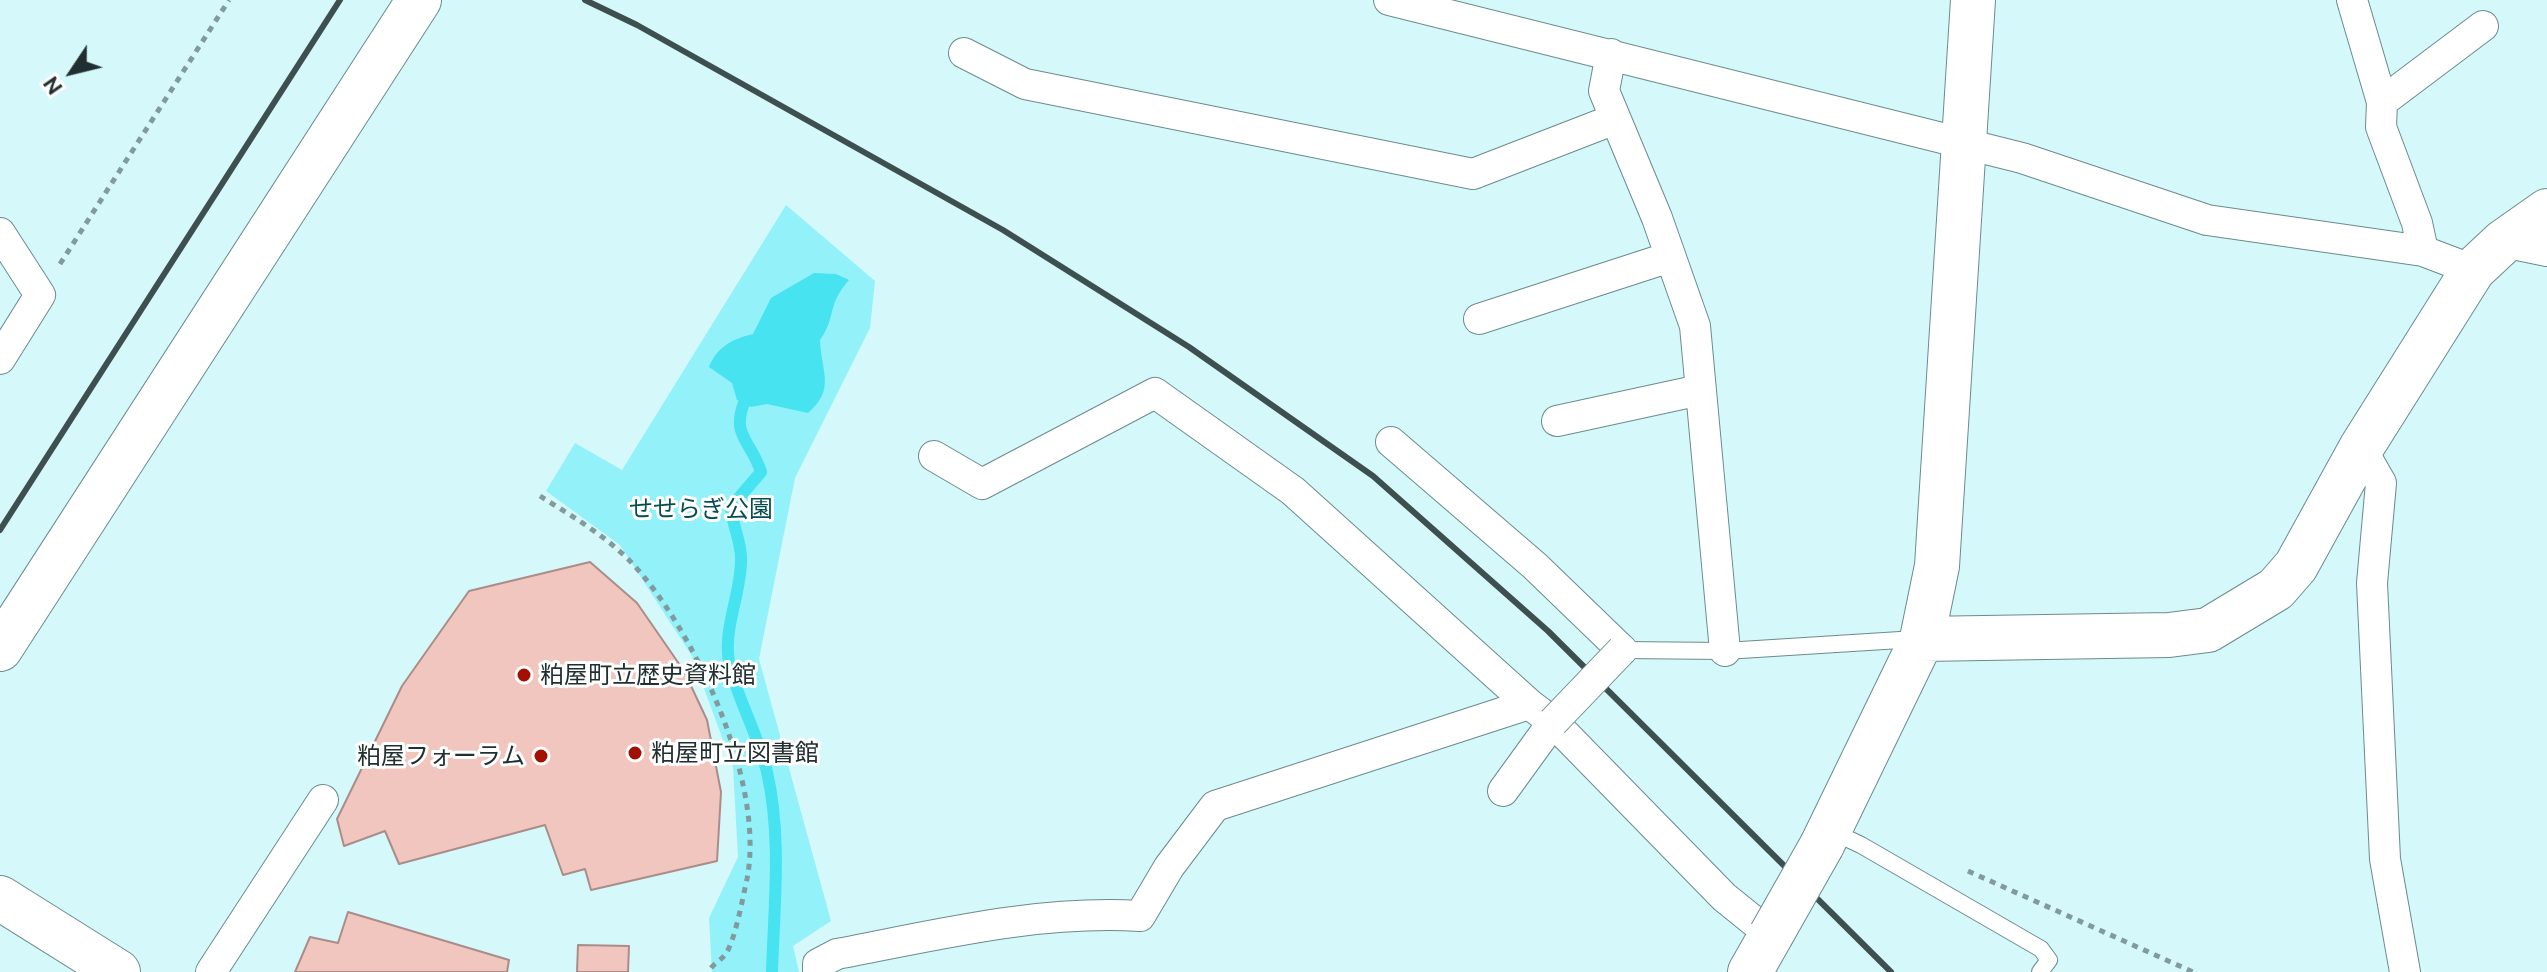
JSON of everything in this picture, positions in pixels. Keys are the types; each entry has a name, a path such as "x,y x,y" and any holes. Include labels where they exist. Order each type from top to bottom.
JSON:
{"street":[{"path":"0,649 419,0"},
{"path":"1389,0 1482,10 1611,54 2022,158 2207,220 2423,251 2488,256 2547,251"},
{"path":"934,456 982,484 1155,393 1293,491 1541,713 1724,897 1760,954 1826,838 1922,639 1937,566 1973,0"},
{"path":"2352,0 2382,102 2381,127 2417,223 2423,251"},
{"path":"2382,102 2483,26"},
{"path":"964,53 1025,84 1473,174 1615,119"},
{"path":"1611,54 1604,91 1695,326 1725,651"},
{"path":"1922,639 2169,635 2208,630 2276,589 2296,566 2361,448 2488,256 2547,211"},
{"path":"0,233 40,295 0,359"},
{"path":"1479,319 1670,257"},
{"path":"1557,421 1700,390"},
{"path":"818,972 818,964 837,954 993,923 1098,913 1140,916 1169,867 1215,806 1541,713 1622,650 1535,566 1391,442"},
{"path":"2361,448 2381,483 2372,583 2381,782 2385,859 2405,972"},
{"path":"1503,791 1541,713"},
{"path":"211,972 323,800"},
{"path":"0,898 118,972"}],"lane":[{"path":"1622,650 1725,651 1922,639"},
{"path":"1826,838 1861,845 2041,949 2049,960 2040,972"}],"path":[{"path":"40,295 229,0"},
{"path":"540,496 629,560 694,649 728,736 745,789 750,834 747,876 726,954 709,972"},
{"path":"1963,869 2193,972"}],"green space":[{"name":"せせらぎ公園","path":"786,205 875,281 870,328 795,478 759,659 831,921 793,946 799,972 712,972 709,918 738,857 733,767 692,656 620,545 546,491 575,443 622,470"}],"shaded area":[{"path":"814,273 836,274 849,280 837,297 820,340 825,380 822,396 808,413 767,404 751,407 737,400 732,383 709,367 712,360 726,345 753,334 771,298"}],"building":[{"name":"粕屋フォーラム","path":"590,562 637,603 684,671 707,720 721,792 717,861 591,890 585,869 563,875 545,825 399,864 385,831 344,846 337,819 402,686 469,591"},
{"path":"348,912 509,960 507,972 295,972 310,937 338,943"},
{"path":"578,945 629,946 628,972 577,972"}],"waterway":[{"path":"744,403 741,431 761,472 731,507 741,560 728,649 732,674 763,758 772,797 776,872 772,972"}],"railway":[{"path":"0,530 340,0"},
{"path":"585,0 637,25 1003,230 1189,347 1373,476 1548,631 1891,972"}],"place":[{"name":"粕屋町立歴史資料館","path":"524,675"},
{"name":"粕屋町立図書館","path":"635,753"},
{"name":"粕屋フォーラム","path":"541,756"}]}
